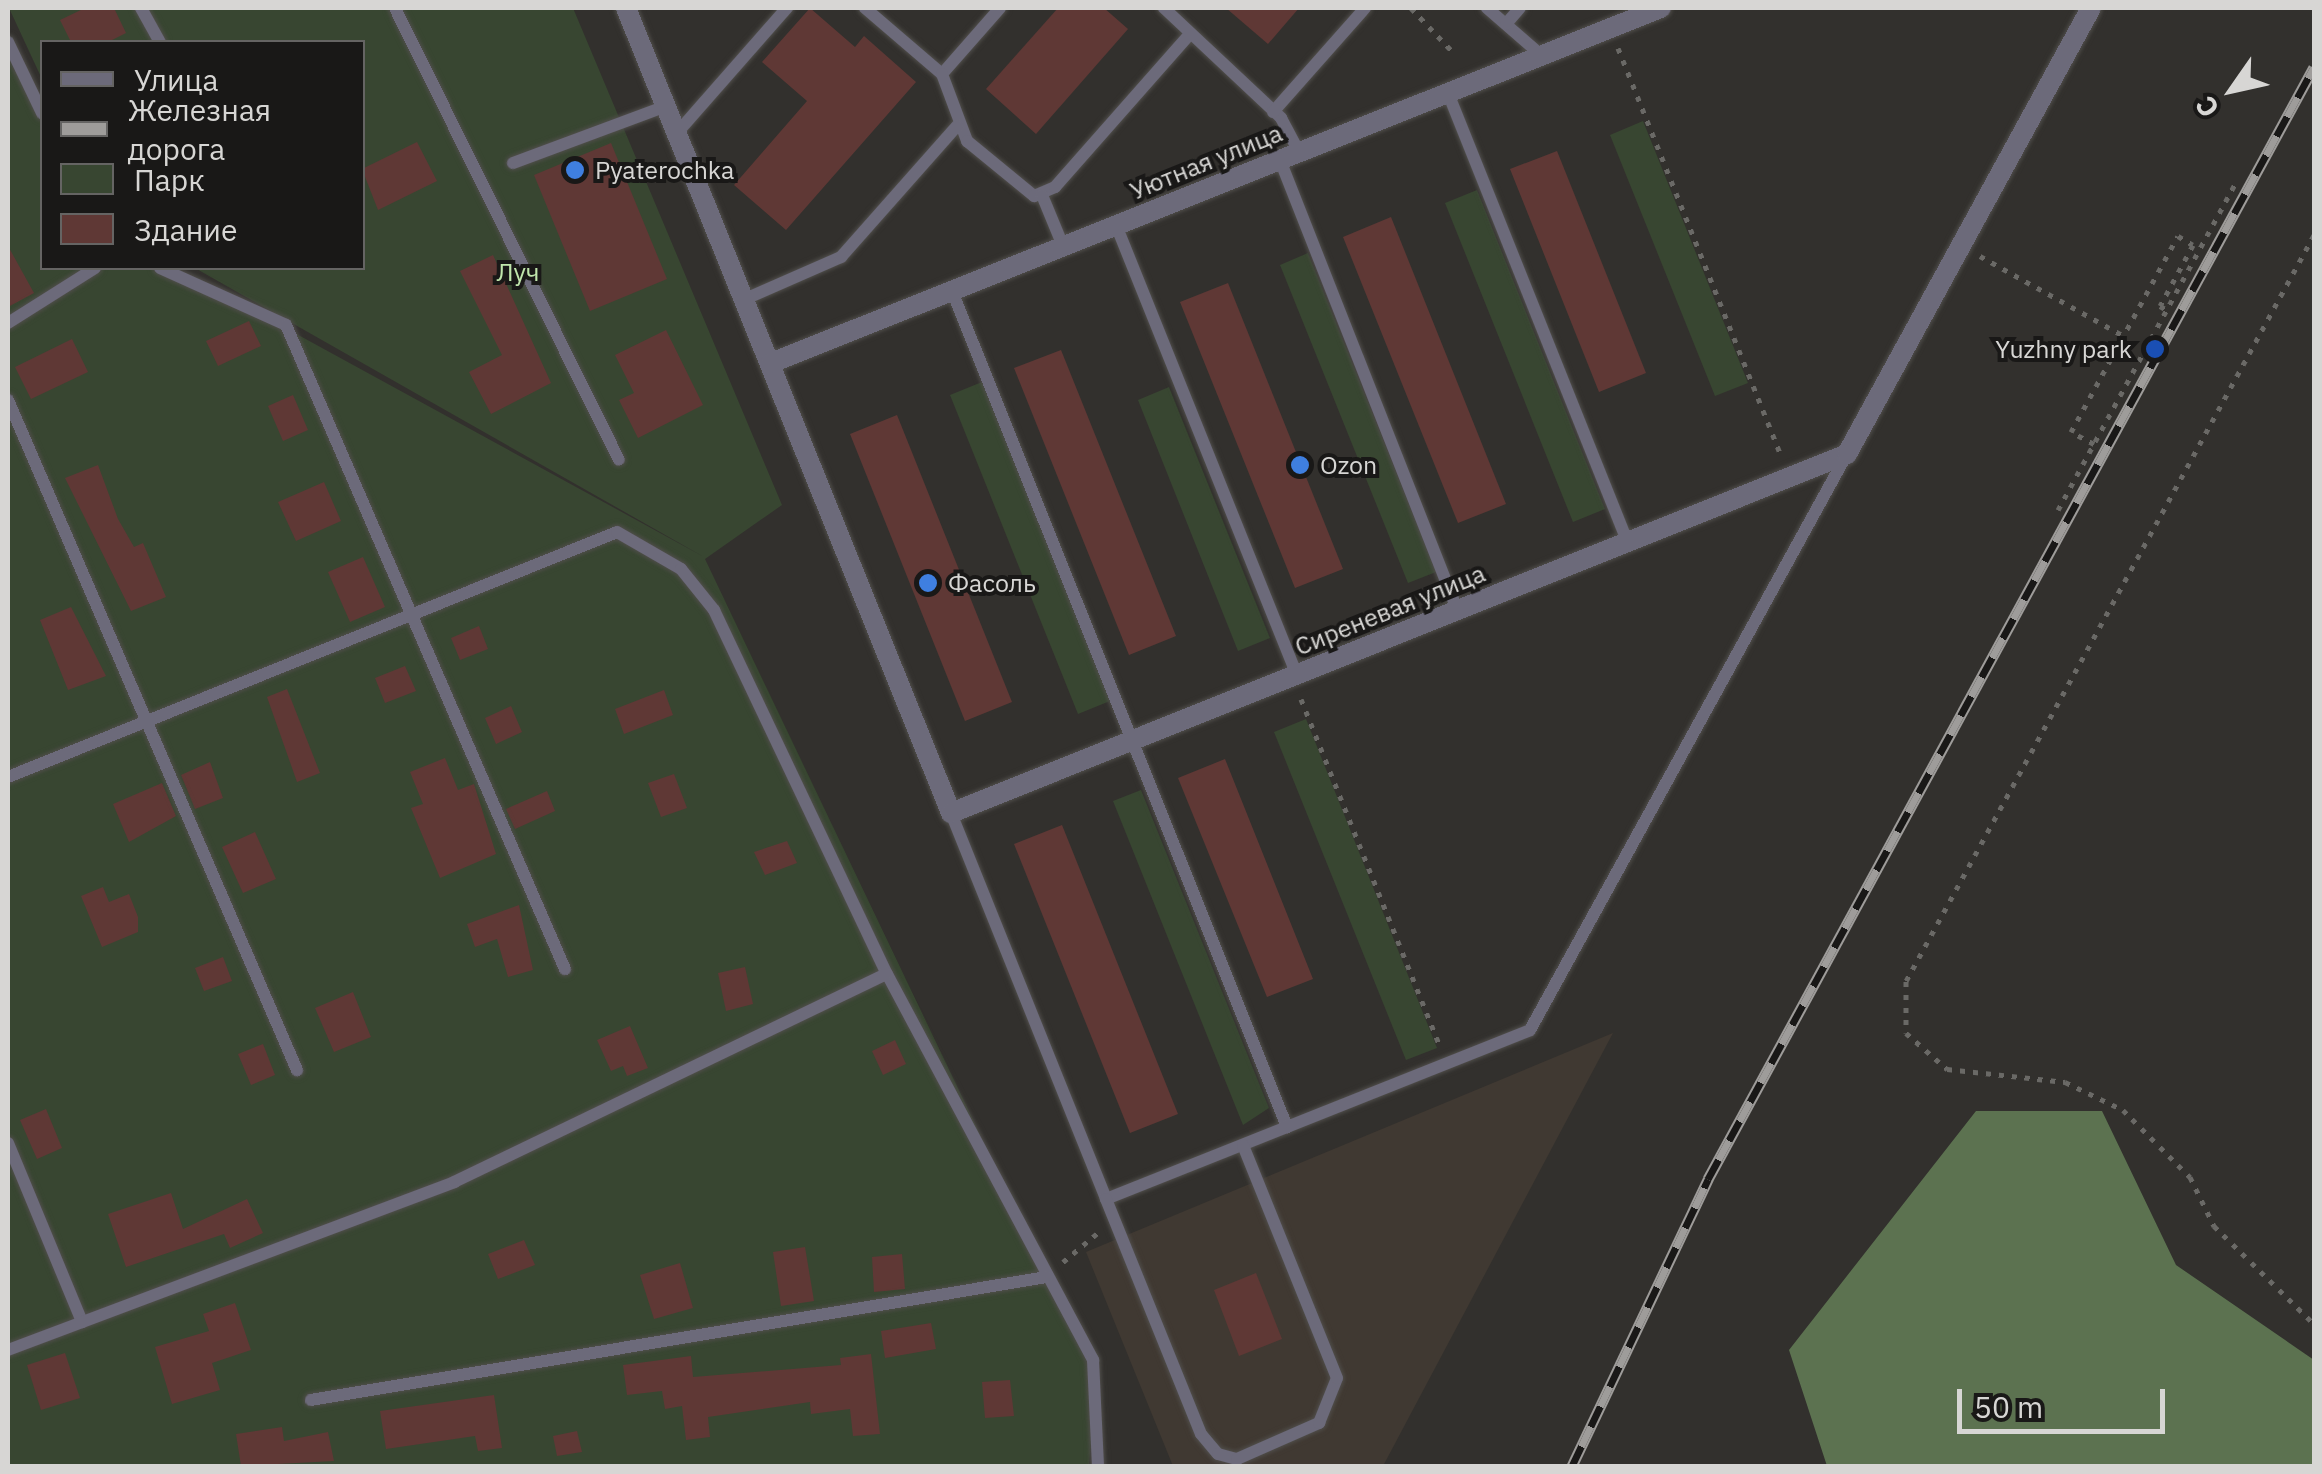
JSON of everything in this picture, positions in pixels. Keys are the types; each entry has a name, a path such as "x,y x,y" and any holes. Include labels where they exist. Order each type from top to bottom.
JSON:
{"street":[{"path":"626,8 951,813"},
{"name":"Уютная улица","path":"771,364 1661,8"},
{"path":"1848,454 2091,8"},
{"name":"Сиреневая улица","path":"951,813 1848,454"}],"lane":[{"path":"141,8 159,40"},
{"path":"395,8 619,460"},
{"path":"677,133 787,8"},
{"path":"866,8 942,74 958,126 1026,193 1042,195"},
{"path":"942,74 1000,8"},
{"path":"1164,8 1188,36 1273,112 1457,610"},
{"path":"1273,112 1365,8"},
{"path":"1487,8 1542,55"},
{"path":"1506,24 1520,8"},
{"path":"1042,195 1188,36"},
{"path":"8,42 40,108"},
{"path":"1448,92 1628,542"},
{"path":"514,163 666,106"},
{"path":"745,299 841,258 958,126"},
{"path":"1042,195 1063,246"},
{"path":"1116,225 1294,676"},
{"path":"8,323 92,270"},
{"path":"164,270 286,325 565,969"},
{"path":"952,291 1288,1127"},
{"path":"8,400 144,726 297,1070"},
{"path":"1106,1199 1447,1063 1537,1023 1848,454"},
{"path":"8,777 144,726 617,532 681,569 714,610 887,974 1093,1360 1098,1466"},
{"path":"951,813 1209,1447 1238,1459 1310,1430 1328,1412 1336,1378 1243,1145"},
{"path":"8,1350 454,1182 887,974"},
{"path":"8,1143 82,1322"},
{"path":"311,1400 1047,1277"}],"path":[{"path":"1411,8 1451,50"},
{"path":"1610,28 1790,477"},
{"path":"2058,510 2236,182"},
{"path":"2314,235 1906,981 1906,1033 1947,1069 2065,1082 2123,1110 2190,1177 2214,1226 2314,1324"},
{"path":"2094,444 2070,432 2178,236 2193,244 2160,306 2166,310"},
{"path":"1961,246 2122,334"},
{"path":"1294,676 1447,1063"},
{"path":"1047,1277 1116,1222"}],"shaded area":[{"path":"1613,1033 1383,1466 1173,1466 1086,1252"}],"green space":[{"name":"Луч","path":"9,8 573,8 782,505 705,559 1096,1377 1089,1466 8,1466 8,33 40,102 40,270 180,270 704,557 199,270 365,270 365,40 40,40 40,75"},
{"path":"1643,121 1748,383 1715,396 1610,135"},
{"path":"1477,190 1605,509 1573,522 1445,203"},
{"path":"1308,253 1436,572 1408,583 1280,265"},
{"path":"982,382 1110,701 1078,714 950,395"},
{"path":"1169,387 1270,638 1238,651 1138,400"},
{"path":"1306,719 1437,1048 1406,1060 1274,732"},
{"path":"1141,790 1269,1108 1243,1125 1113,801"},
{"path":"1976,1111 2102,1111 2176,1265 2314,1360 2314,1466 1827,1466 1789,1350"}],"building":[{"path":"85,8 114,8 126,33 112,40 70,40 60,20"},
{"path":"810,8 855,47 864,36 916,82 786,230 734,185 807,101 762,62"},
{"path":"1058,8 1104,8 1128,29 1036,134 986,89"},
{"path":"1226,8 1299,8 1268,44"},
{"path":"417,142 437,181 378,210 365,168"},
{"path":"611,143 667,279 590,311 534,175"},
{"path":"1557,151 1646,373 1599,392 1510,169"},
{"path":"1391,217 1506,504 1458,523 1343,237"},
{"path":"8,246 34,293 8,307"},
{"path":"493,255 551,383 491,414 469,372 502,355 460,271"},
{"path":"1228,283 1343,569 1295,588 1180,302"},
{"path":"249,321 261,346 218,366 206,341"},
{"path":"666,330 703,405 638,438 619,400 634,393 615,355"},
{"path":"72,339 88,372 31,399 15,367"},
{"path":"1061,350 1176,636 1129,655 1014,368"},
{"path":"293,395 308,430 283,441 268,406"},
{"path":"897,415 1012,702 965,721 850,434"},
{"path":"98,465 118,519 134,547 143,543 166,597 131,611 65,478"},
{"path":"324,482 341,521 296,541 278,502"},
{"path":"363,557 385,607 350,622 328,572"},
{"path":"71,607 106,676 68,690 40,620"},
{"path":"479,626 488,649 460,660 451,638"},
{"path":"405,666 416,691 385,703 375,678"},
{"path":"287,689 320,773 297,782 267,697"},
{"path":"664,690 673,715 624,734 615,709"},
{"path":"511,706 522,732 496,744 485,718"},
{"path":"445,758 458,790 474,784 496,854 440,878 411,808 423,804 410,772"},
{"path":"1225,759 1313,979 1267,997 1178,778"},
{"path":"210,762 223,798 195,809 181,775"},
{"path":"674,774 687,808 661,817 648,783"},
{"path":"162,783 176,816 129,842 113,804"},
{"path":"547,791 555,811 515,829 506,809"},
{"path":"1062,825 1178,1114 1130,1133 1014,844"},
{"path":"255,832 276,879 243,893 222,847"},
{"path":"787,841 797,863 765,875 754,852"},
{"path":"103,887 109,902 129,894 138,917 138,932 102,947 81,896"},
{"path":"519,905 533,970 508,977 497,939 475,947 467,924"},
{"path":"223,957 232,981 204,991 195,968"},
{"path":"745,967 753,1004 726,1011 718,973"},
{"path":"353,992 371,1037 334,1052 315,1008"},
{"path":"630,1026 648,1068 627,1076 623,1066 611,1071 597,1040"},
{"path":"895,1040 906,1064 883,1075 872,1051"},
{"path":"263,1044 275,1075 251,1085 238,1054"},
{"path":"46,1109 62,1148 37,1159 20,1120"},
{"path":"171,1193 183,1229 247,1199 263,1233 230,1248 224,1234 126,1267 108,1214"},
{"path":"524,1240 535,1265 498,1279 488,1254"},
{"path":"805,1247 814,1301 781,1306 773,1252"},
{"path":"902,1254 905,1289 874,1292 872,1257"},
{"path":"680,1263 693,1308 654,1319 640,1275"},
{"path":"1256,1273 1282,1339 1239,1356 1214,1290"},
{"path":"235,1303 251,1350 212,1363 220,1390 172,1404 155,1347 209,1331 203,1314"},
{"path":"931,1323 936,1349 885,1358 881,1331"},
{"path":"65,1353 80,1398 41,1410 27,1365"},
{"path":"871,1354 880,1434 853,1436 850,1409 811,1414 810,1402 708,1417 710,1437 686,1440 682,1406 665,1409 662,1391 627,1395 623,1365 691,1356 693,1377 841,1365 840,1358"},
{"path":"1010,1380 1014,1416 985,1418 982,1382"},
{"path":"494,1395 502,1448 478,1451 475,1436 386,1449 380,1411"},
{"path":"282,1427 284,1441 328,1432 334,1461 241,1466 236,1434"},
{"path":"577,1431 582,1452 557,1456 553,1436"}],"railway":[{"path":"1572,1466 1708,1179 2314,67"}],"place":[{"name":"Pyaterochka","path":"575,170"},
{"name":"Yuzhny park","path":"2155,349"},
{"name":"Ozon","path":"1300,465"},
{"name":"Фасоль","path":"928,583"}]}
